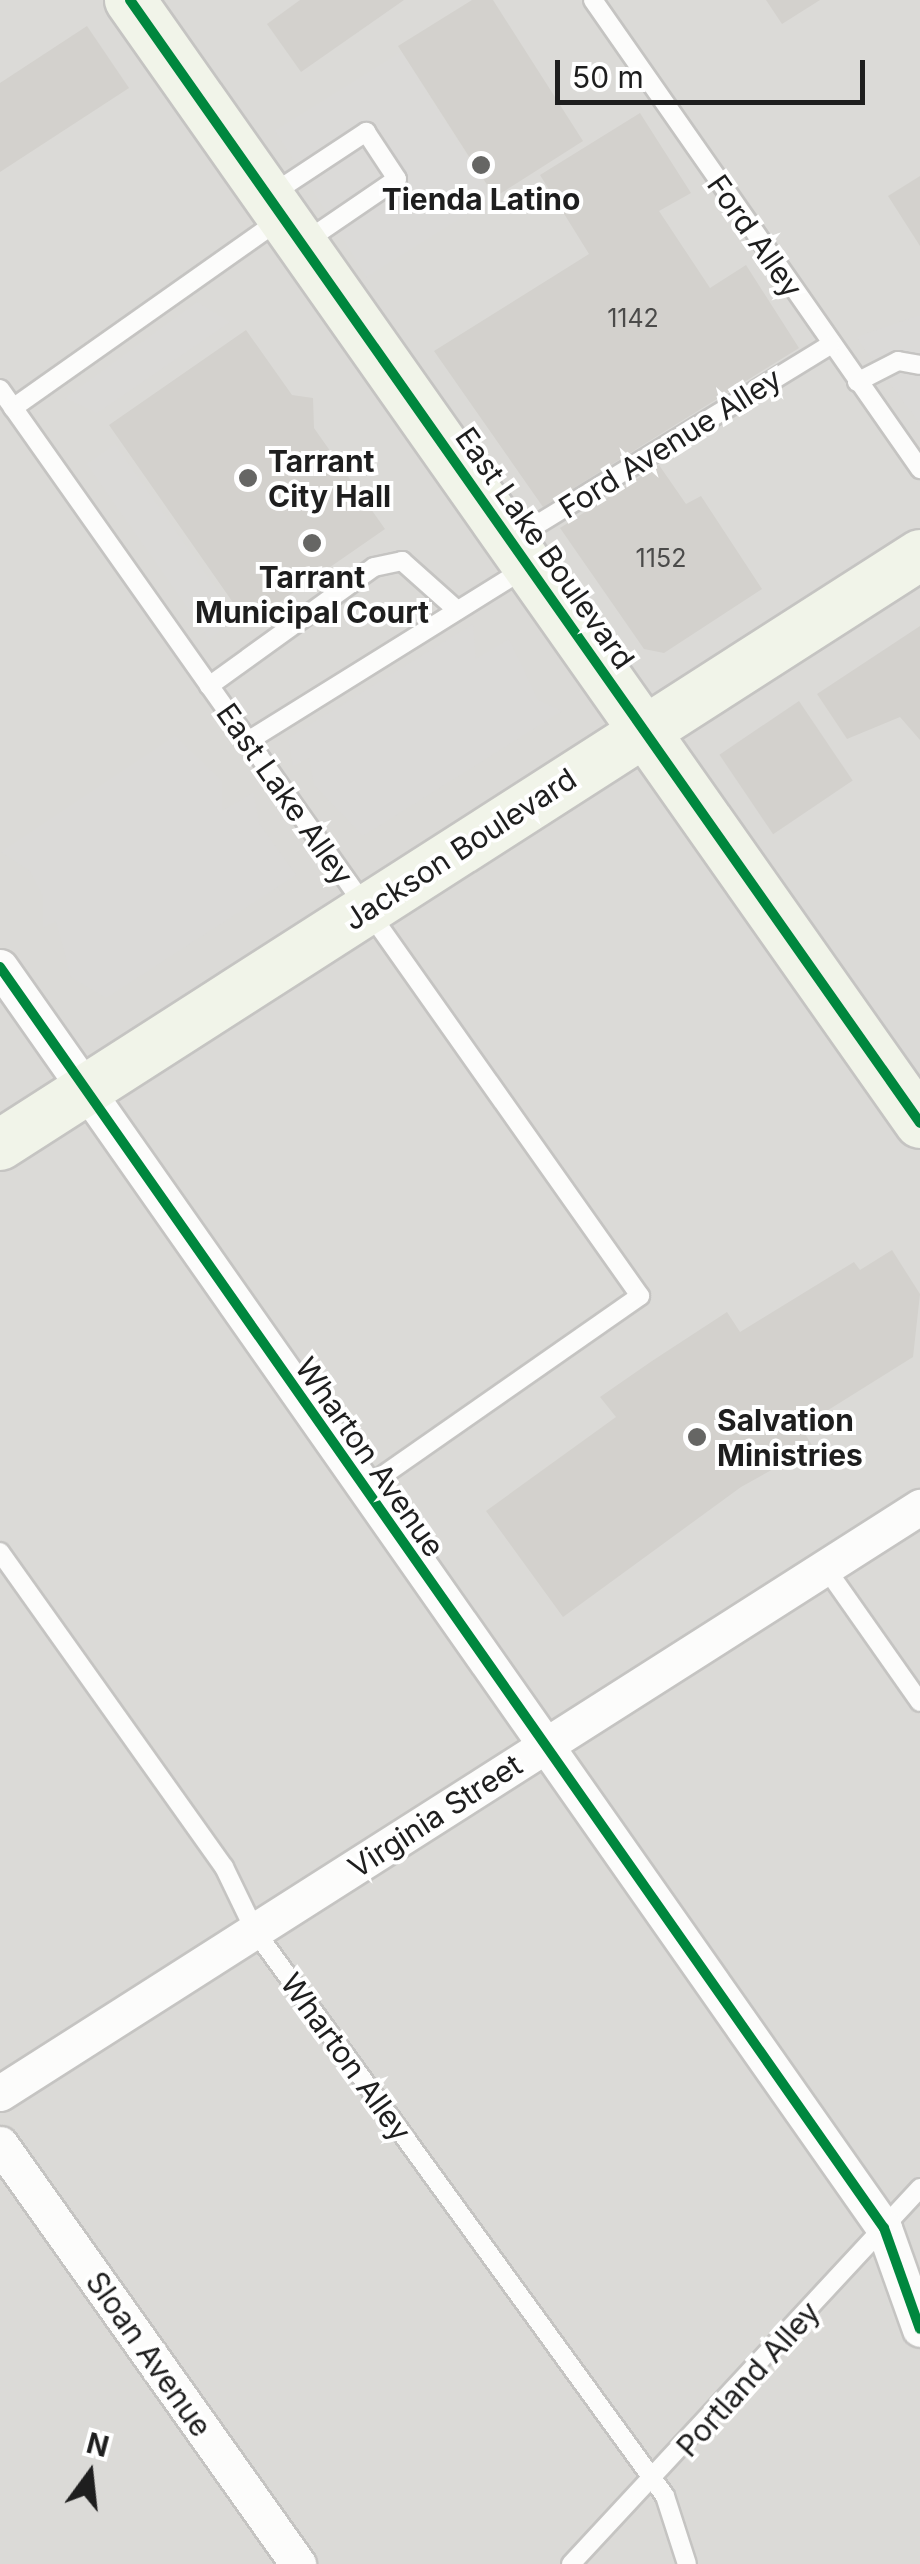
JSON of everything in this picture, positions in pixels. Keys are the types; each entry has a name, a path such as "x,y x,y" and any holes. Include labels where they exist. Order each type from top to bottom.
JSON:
{"street":[{"name":"East Lake Boulevard","path":"130,0 920,1123"},
{"name":"Jackson Boulevard","path":"0,1144 920,555"},
{"name":"Wharton Avenue","path":"0,967 91,1087 541,1748 884,2228 920,2329"},
{"name":"Virginia Street","path":"0,2094 920,1506"},
{"name":"Sloan Avenue","path":"0,2144 298,2564"}],"lane":[{"name":"Ford Alley","path":"593,0 920,469"},
{"path":"14,408 284,220 366,132 397,180 284,220"},
{"name":"Ford Avenue Alley","path":"248,741 457,610 519,554 830,344"},
{"path":"857,382 898,361 920,365"},
{"name":"East Lake Alley","path":"0,389 640,1296 362,1489"},
{"path":"209,686 374,567 402,561 457,610"},
{"name":"Wharton Alley","path":"0,1552 224,1866 255,1931 655,2483 688,2564"},
{"path":"825,1567 920,1702"},
{"name":"Portland Alley","path":"571,2564 655,2483 920,2188"}],"shaded area":[{"path":"0,0 920,0 920,2564 0,2564"},
{"path":"402,51 494,198 366,277 275,130"},
{"path":"197,302 230,322 97,413 65,398"},
{"path":"920,315 920,424 856,337"},
{"path":"115,444 238,619 209,639 86,464"},
{"path":"473,624 476,659 509,639 538,700 562,711 363,836 314,785 309,758 293,766 288,738"},
{"path":"175,736 222,781 222,811 253,793 259,823 296,875 106,998 71,977 56,921 43,928 43,896 30,871 1,852"}],"building":[{"path":"300,0 404,0 301,72 267,24"},
{"path":"472,0 493,0 583,141 495,197 398,46"},
{"path":"766,0 820,0 782,24"},
{"path":"87,26 129,88 0,172 0,83"},
{"path":"640,113 691,193 659,211 710,288 746,265 799,348 543,507 434,351 589,254 540,175"},
{"path":"920,176 920,246 888,196"},
{"name":"Tarrant City Hall","path":"246,330 292,395 313,398 314,428 385,529 248,624 109,425"},
{"path":"659,465 686,504 701,496 762,589 664,653 644,649 560,528"},
{"path":"920,626 920,740 900,717 847,739 817,694"},
{"path":"799,701 853,781 773,834 719,755"},
{"name":"Salvation Ministries","path":"892,1250 920,1294 913,1357 801,1427 813,1447 741,1487 563,1617 486,1511 616,1417 600,1397 727,1312 740,1332 854,1262 860,1270"}],"cycle path":[{"path":"130,0 920,1123"},
{"path":"0,967 884,2228 920,2329"}],"place":[{"name":"Tienda Latino","path":"481,165"},
{"name":"Tarrant City Hall","path":"248,478"},
{"name":"Tarrant Municipal Court","path":"312,543"},
{"name":"Salvation Ministries","path":"697,1437"}]}
